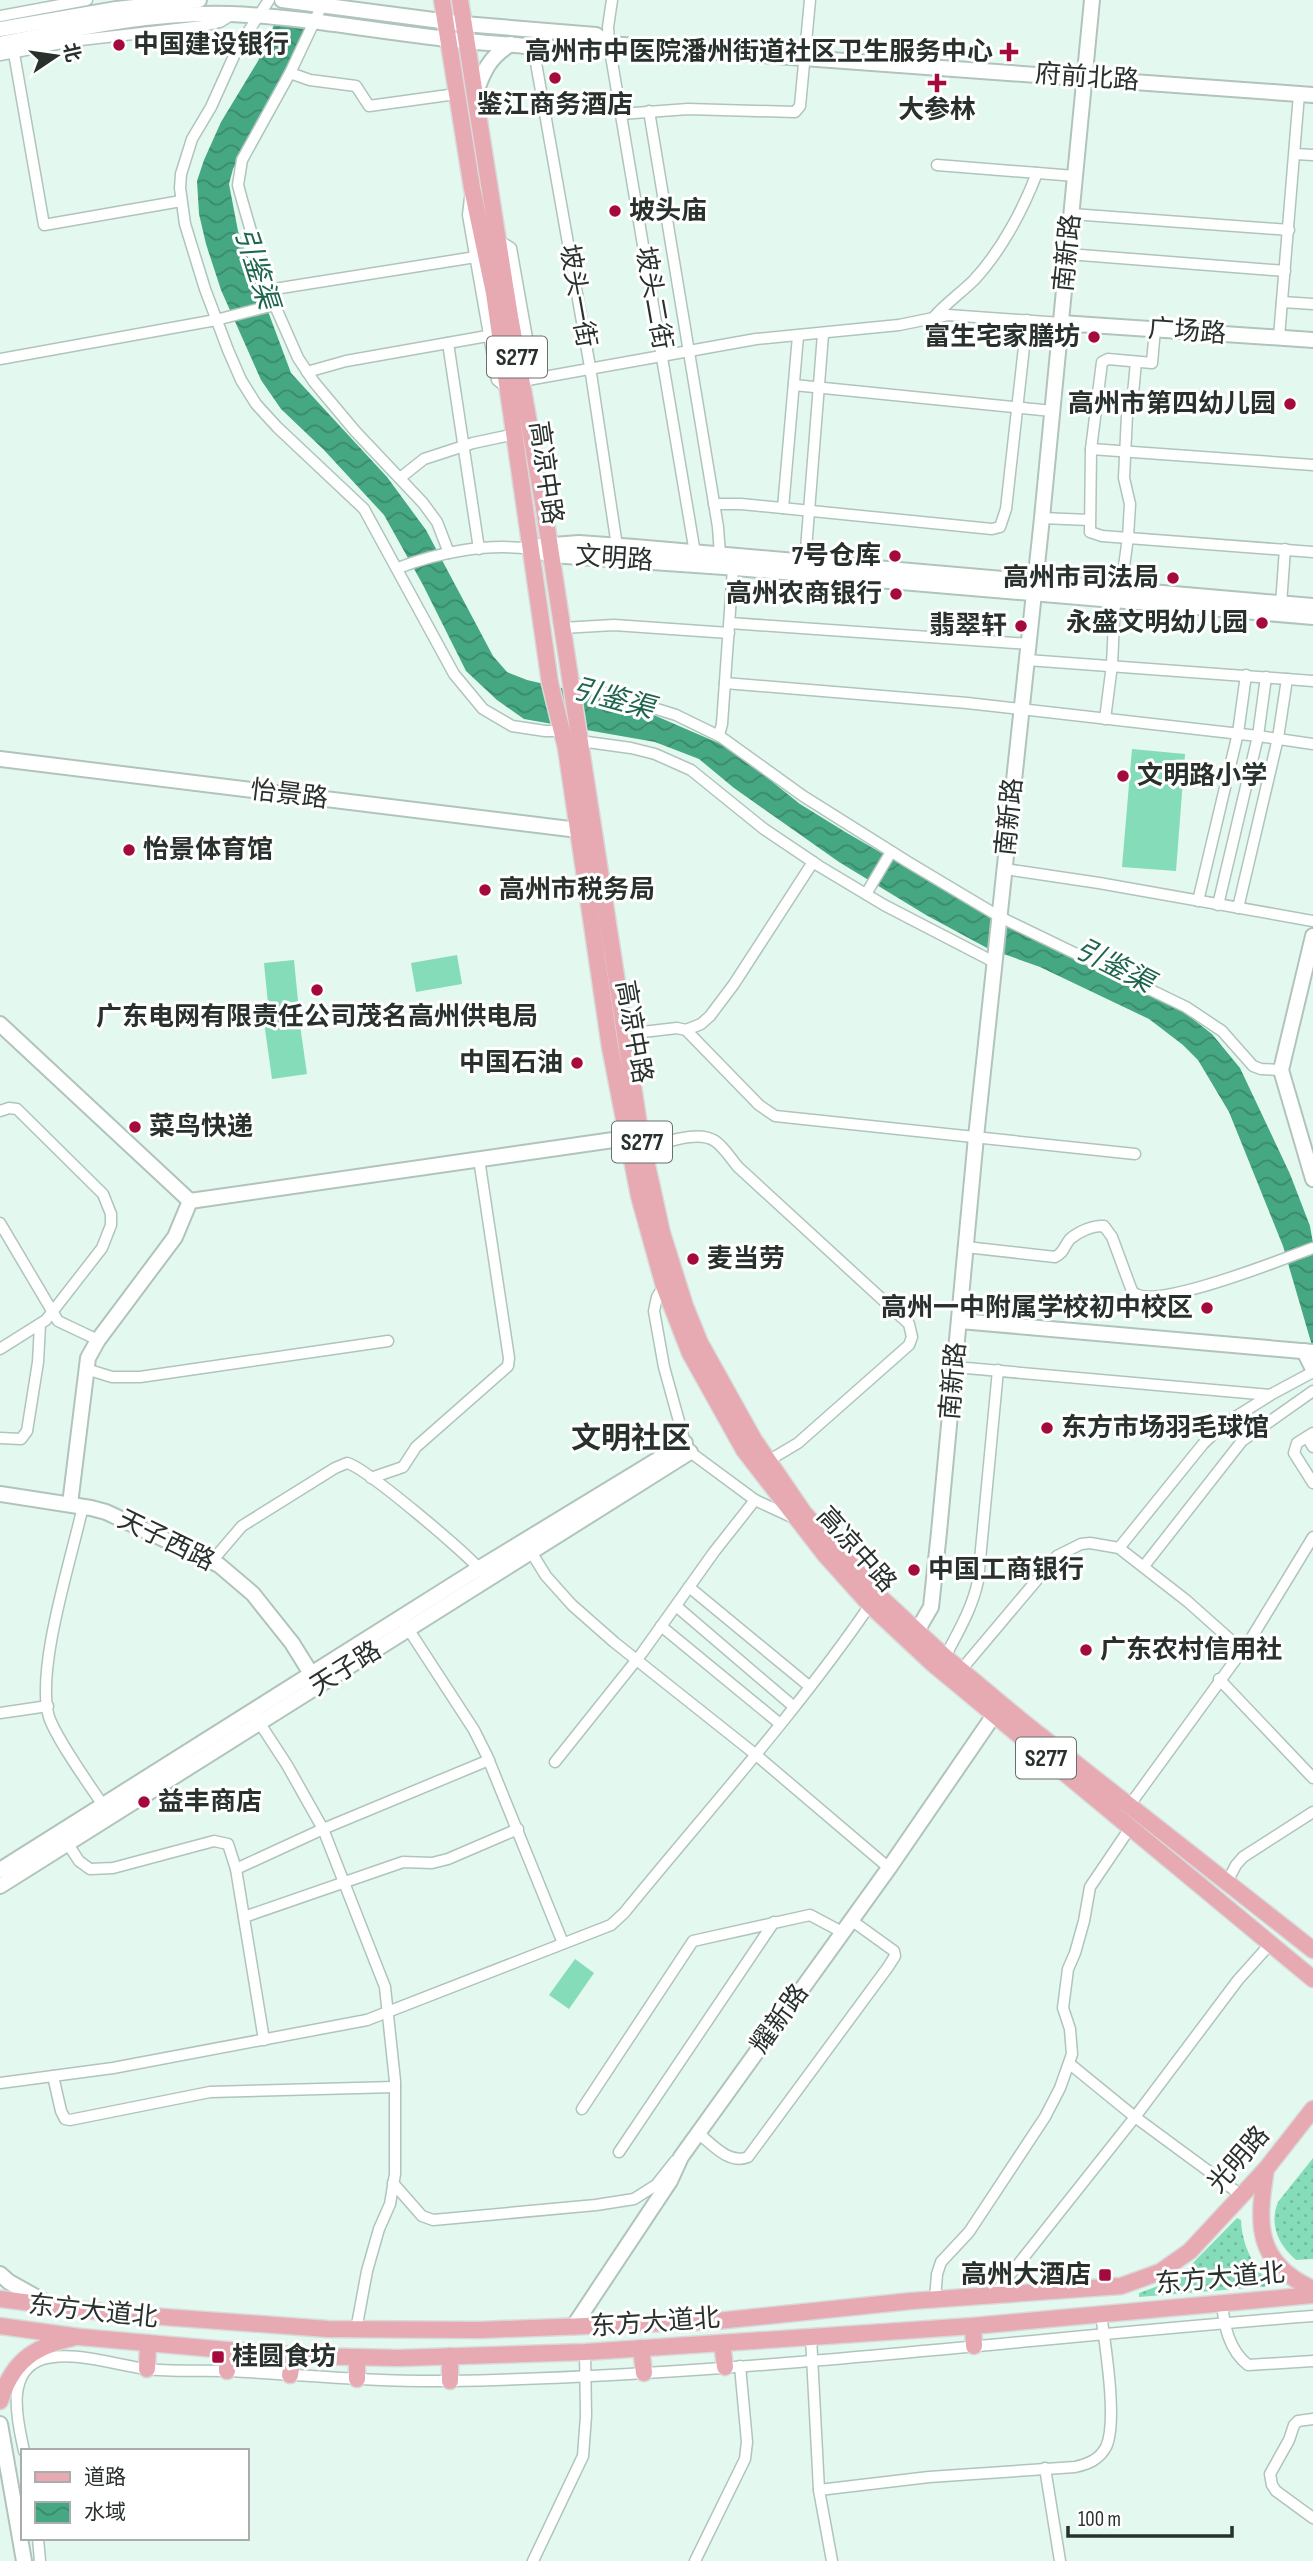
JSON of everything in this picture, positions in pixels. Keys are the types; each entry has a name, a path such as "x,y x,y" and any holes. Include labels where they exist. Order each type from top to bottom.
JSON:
{"main road":[{"name":"高凉中路","path":"442,0 495,335 517,382 551,550 643,1148 671,1284 690,1353 744,1450 795,1518 870,1605 932,1663 1313,1979"},
{"name":"高凉中路","path":"460,0 498,240 517,316 515,434 550,683 566,748 610,1048 627,1138 639,1196 671,1284 718,1378 768,1461 804,1513 847,1563 945,1657 1313,1950"},
{"path":"548,662 567,660"},
{"path":"1249,1924 1260,1909"},
{"name":"光明路","path":"1200,2241 1266,2169 1313,2109"},
{"path":"1266,2169 1261,2200 1260,2227 1263,2240 1285,2273 1313,2288"},
{"name":"东方大道北","path":"0,2300 110,2313 356,2330 480,2330 717,2321 930,2300 1111,2287 1137,2282 1175,2263 1200,2241"},
{"name":"东方大道北","path":"0,2326 80,2337 300,2356 450,2356 585,2352 972,2326 1313,2295"},
{"path":"928,2329 930,2300"},
{"path":"972,2326 974,2346"},
{"path":"290,2375 310,2328"},
{"path":"0,2401 14,2370 26,2357 59,2342 80,2337"},
{"path":"147,2369 148,2343"},
{"path":"722,2343 733,2367"},
{"path":"641,2348 644,2373"},
{"path":"227,2371 228,2350"},
{"path":"450,2356 450,2381"},
{"path":"357,2358 357,2379"}],"street":[{"path":"0,29 10,18 87,0"},
{"path":"10,18 117,11 199,0"},
{"path":"269,0 264,16 238,47 211,107 192,139 181,174 181,201 190,246 221,319 241,380 256,404 277,427 364,509 401,567 454,674 483,709 512,726 545,731 559,726"},
{"name":"府前北路","path":"282,0 323,3 445,21 465,32 511,44 596,50 609,44 1306,94"},
{"name":"坡头二街","path":"612,0 608,27 609,44 695,553"},
{"path":"621,114 707,109 795,112 800,106 810,0"},
{"name":"南新路","path":"917,1631 930,1610 932,1600 976,1136 1035,588 1092,0"},
{"path":"323,3 242,160 239,175 241,197 268,290 269,307 307,372 355,431 437,522 444,555"},
{"path":"0,55 9,46 117,11"},
{"name":"府前北路","path":"117,11 264,16 447,40 465,32 596,35 609,44"},
{"path":"9,46 203,26 220,22 233,14"},
{"path":"475,95 488,63 511,44"},
{"path":"9,46 44,225 181,201"},
{"name":"坡头一街","path":"533,46 590,367 617,546"},
{"path":"289,73 310,80 356,86 369,106 456,94"},
{"path":"1279,337 1295,154 1306,94"},
{"path":"649,111 720,555"},
{"path":"1295,154 1313,155"},
{"path":"937,165 1075,176"},
{"path":"934,317 975,279 989,260 1023,204 1037,173"},
{"path":"1072,214 1289,230"},
{"path":"1068,254 1285,271"},
{"path":"268,290 482,256"},
{"path":"1282,302 1313,304"},
{"path":"0,359 221,319 269,307"},
{"path":"517,382 756,339 899,325 934,317 961,315 1061,323"},
{"path":"714,505 783,508 972,527 999,527 1006,509 1027,320"},
{"name":"广场路","path":"1061,323 1313,340"},
{"path":"1154,329 1152,363 1108,359 1102,362 1091,449 1090,532 1093,535 1313,552"},
{"path":"805,562 822,334"},
{"path":"307,372 337,363 495,335"},
{"path":"783,508 798,336"},
{"path":"448,343 478,548"},
{"path":"1105,719 1118,595 1128,537 1130,499 1125,485 1125,451 1127,415 1133,394 1136,362"},
{"path":"794,385 1052,411"},
{"path":"400,478 424,459 515,434"},
{"path":"1091,449 1313,465"},
{"path":"1042,518 1089,520"},
{"path":"401,567 478,548 515,546 531,549"},
{"name":"文明路","path":"551,550 617,546 805,562 1035,588"},
{"name":"文明路","path":"531,549 733,568 1118,595 1313,617"},
{"path":"1281,604 1285,549"},
{"path":"719,736 733,568"},
{"name":"文明路","path":"1118,595 1313,606"},
{"path":"562,628 614,625 730,628 1029,644"},
{"path":"1027,660 1313,681"},
{"path":"1198,901 1238,733 1246,675"},
{"path":"1218,905 1258,736 1266,677"},
{"path":"1238,908 1278,738 1287,679"},
{"path":"725,683 1022,710 1238,733 1313,744"},
{"path":"571,685 676,715 719,736 743,750 803,796 889,855 999,921 1186,1007 1222,1031 1253,1066 1280,1070"},
{"path":"579,739 655,754 691,770 764,830 813,862 994,960"},
{"name":"怡景路","path":"0,759 578,830"},
{"path":"868,891 889,855"},
{"path":"686,1030 706,1020 734,984 813,862"},
{"path":"1005,869 1313,920"},
{"path":"1313,936 1280,1070 1313,1179"},
{"path":"0,1024 190,1201"},
{"path":"625,1034 677,1028 686,1030 759,1105 775,1116 1135,1154"},
{"path":"0,1111 17,1109 103,1194 111,1214 109,1236 102,1248 52,1312 40,1325 0,1349"},
{"path":"643,1148 693,1137 717,1142 738,1167 909,1324 912,1337 909,1345 798,1443 768,1461"},
{"path":"190,1201 627,1138"},
{"path":"371,1478 403,1467 416,1447 508,1366 509,1358 479,1159"},
{"path":"107,1810 55,1730 46,1693 53,1634 76,1505 86,1369 88,1358 98,1340 175,1237 190,1201"},
{"path":"0,1223 62,1325 98,1340"},
{"path":"967,1247 1055,1256 1061,1254 1068,1241 1075,1236 1093,1227 1104,1226 1112,1237 1132,1291 1136,1295 1148,1297 1178,1294 1313,1248"},
{"path":"671,1284 657,1297 654,1311 664,1367 688,1447 755,1500 795,1518"},
{"path":"960,1321 1308,1351 1313,1370 1224,1424 1203,1444 1119,1548"},
{"path":"0,1438 21,1438 27,1431 38,1362 40,1325"},
{"path":"86,1369 112,1377 139,1377 388,1341"},
{"path":"956,1367 1270,1395"},
{"path":"945,1657 964,1622 978,1581 998,1370"},
{"path":"1144,1566 1242,1441 1313,1391"},
{"path":"1313,1447 1310,1435 1295,1446 1294,1453 1313,1483"},
{"name":"天子路","path":"0,1886 107,1810 688,1447"},
{"path":"212,1561 242,1527 339,1466 350,1464 441,1534 483,1574"},
{"name":"天子西路","path":"0,1494 106,1512 212,1561 253,1594 292,1643 315,1681"},
{"path":"555,1762 636,1660 755,1500"},
{"path":"1129,1806 1242,1650 1313,1537"},
{"path":"961,1670 1057,1556 1081,1544 1105,1544 1119,1548 1144,1566 1242,1650"},
{"path":"528,1546 546,1576 572,1605 636,1660 755,1754 889,1868"},
{"path":"689,1587 809,1686"},
{"path":"0,2083 113,2068 367,2020 611,1925 624,1913 755,1754 870,1605"},
{"path":"676,1606 793,1706"},
{"path":"404,1624 474,1730 489,1760 563,1943"},
{"path":"661,1626 779,1723"},
{"path":"1219,1679 1313,1778"},
{"path":"0,1713 48,1706"},
{"name":"耀新路","path":"573,2327 670,2181 681,2157 889,1868 994,1715"},
{"path":"256,1717 288,1765 323,1829 385,1987 395,2087 393,2183 390,2204 379,2229 367,2271 356,2330"},
{"path":"236,1869 323,1829 489,1760"},
{"path":"1227,1882 1243,1857 1313,1812"},
{"path":"930,2300 941,2262 968,2232 1045,2117 1060,2088 1072,2054 1070,2029 1063,2008 1068,1969 1084,1921 1090,1887 1130,1828"},
{"path":"244,1917 403,1862 432,1863 448,1859 518,1829"},
{"path":"64,1838 79,1861 90,1870 113,1868 190,1846 222,1842 228,1844 236,1869 264,2040"},
{"name":"天子路","path":"0,1871 64,1838"},
{"path":"582,2109 690,1943 702,1937 810,1915 847,1926 894,1951 895,1956 888,1968 748,2157 741,2160 730,2158 698,2133"},
{"path":"619,2152 774,1922"},
{"path":"993,2296 1135,2117 1238,1980 1271,1943"},
{"path":"1070,2064 1135,2117 1241,2195"},
{"path":"53,2076 61,2111 65,2119 70,2120 210,2092 395,2087"},
{"path":"393,2183 422,2216 433,2220 634,2199 647,2193 681,2157"},
{"path":"0,2274 26,2293 54,2306"},
{"path":"1222,2304 1224,2323 1232,2344 1248,2365 1313,2361"},
{"path":"820,2490 940,2476 1088,2465 1105,2448 1110,2421 1101,2314"},
{"path":"24,2449 16,2409 21,2380 30,2367 44,2359 76,2356 147,2369 450,2381 733,2367 1313,2316"},
{"path":"811,2337 820,2490 832,2561"},
{"path":"533,2561 583,2456 586,2416 585,2352"},
{"path":"695,2561 745,2459 747,2442 733,2367"},
{"path":"1313,2419 1294,2424 1289,2440 1270,2474 1276,2491 1313,2518"},
{"path":"0,2424 24,2561"},
{"path":"1045,2468 1060,2561"},
{"path":"38,2540 40,2561"}],"shaded area":[{"path":"1132,749 1185,754 1176,871 1122,867"},
{"path":"457,955 462,984 416,992 411,963"},
{"path":"294,960 299,1011 269,1014 264,963"},
{"path":"299,1018 307,1074 272,1079 264,1022"},
{"path":"575,1959 594,1973 569,2009 549,1995"},
{"path":"1313,2158 1313,2259 1296,2260 1284,2248 1277,2234 1275,2210 1278,2202"},
{"path":"1237,2218 1241,2220 1250,2256 1273,2286 1139,2297 1139,2293 1166,2283 1185,2271"}],"water":[{"path":"285,0 319,0 233,169 229,184 238,231 291,373 387,477 426,530 493,656 507,672 527,680 605,698 649,713 730,748 800,804 847,833 1020,933 1180,1009 1212,1034 1240,1068 1290,1174 1310,1226 1313,1243 1313,1349 1283,1246 1229,1112 1198,1060 1183,1045 1149,1019 1040,967 987,948 926,915 839,862 734,788 699,759 655,742 524,719 497,700 466,671 384,515 324,450 281,409 261,380 221,290 206,244 199,214 197,181 221,122 258,61"}],"place":[{"name":"中国建设银行","path":"119,45"},
{"name":"高州市中医院潘州街道社区卫生服务中心","path":"1009,52"},
{"name":"鉴江商务酒店","path":"555,78"},
{"name":"大参林","path":"937,83"},
{"name":"坡头庙","path":"615,211"},
{"name":"富生宅家膳坊","path":"1094,337"},
{"name":"高州市第四幼儿园","path":"1290,404"},
{"name":"7号仓库","path":"895,556"},
{"name":"高州市司法局","path":"1173,578"},
{"name":"高州农商银行","path":"896,594"},
{"name":"永盛文明幼儿园","path":"1262,623"},
{"name":"翡翠轩","path":"1021,626"},
{"name":"文明路小学","path":"1123,776"},
{"name":"怡景体育馆","path":"129,850"},
{"name":"高州市税务局","path":"485,890"},
{"name":"广东电网有限责任公司茂名高州供电局","path":"317,990"},
{"name":"中国石油","path":"577,1063"},
{"name":"菜鸟快递","path":"135,1127"},
{"name":"麦当劳","path":"693,1259"},
{"name":"高州一中附属学校初中校区","path":"1207,1308"},
{"name":"东方市场羽毛球馆","path":"1047,1428"},
{"name":"中国工商银行","path":"914,1570"},
{"name":"广东农村信用社","path":"1086,1650"},
{"name":"益丰商店","path":"144,1802"},
{"name":"高州大酒店","path":"1105,2275"},
{"name":"桂圆食坊","path":"218,2357"}],"district":[{"name":"文明社区","path":"631,1439"}],"water label":[{"name":"引鉴渠","path":"256,268"},
{"name":"引鉴渠","path":"613,699"},
{"name":"引鉴渠","path":"1114,966"}]}
